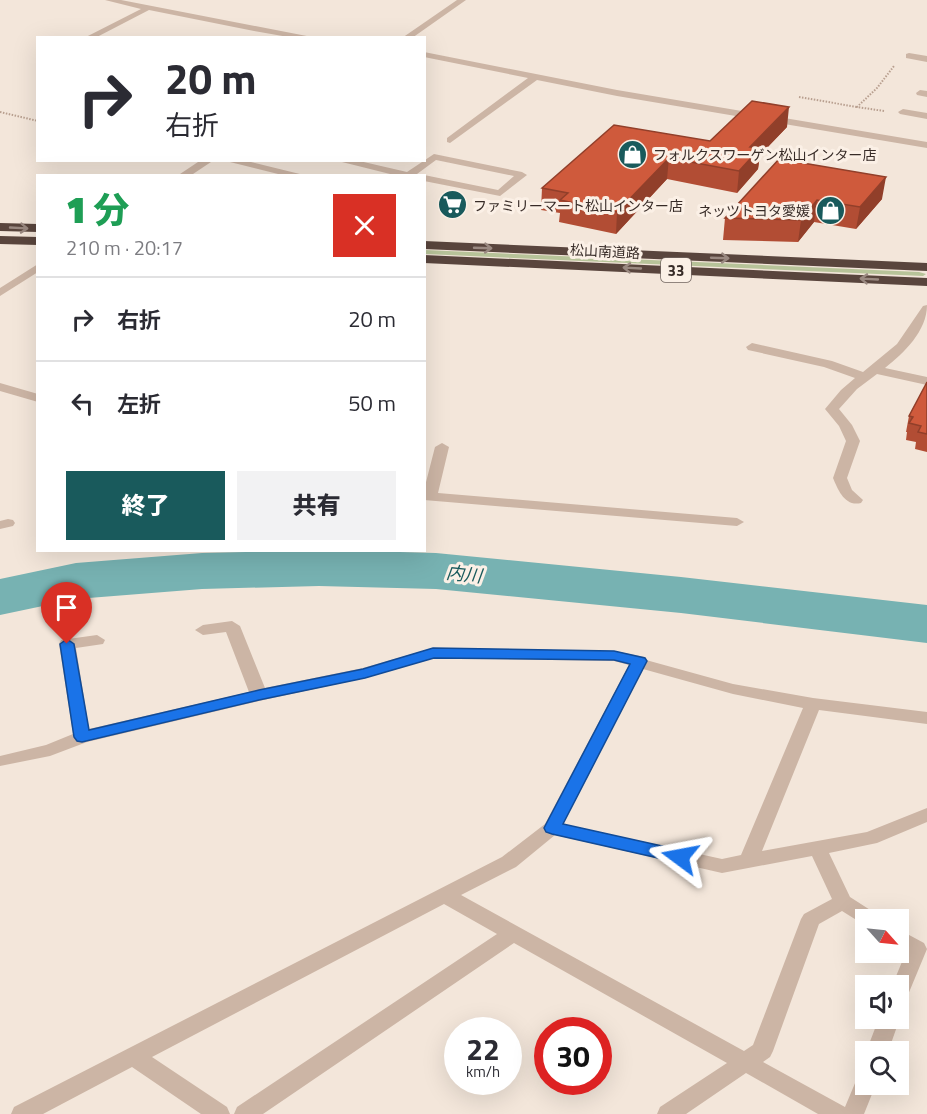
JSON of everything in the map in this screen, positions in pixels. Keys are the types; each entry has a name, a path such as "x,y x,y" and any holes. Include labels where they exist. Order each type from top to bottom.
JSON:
{"highway":[{"path":"0,227 36,228"},
{"path":"0,240 36,241"},
{"name":"松山南道路","path":"426,245 927,267"},
{"name":"松山南道路","path":"426,259 927,282"}],"street":[{"path":"109,0 301,36"},
{"path":"409,36 462,0"},
{"path":"92,36 148,8"},
{"path":"426,54 535,77 927,145"},
{"path":"909,56 927,59"},
{"path":"450,140 535,77"},
{"path":"903,112 927,116"},
{"path":"739,123 747,114"},
{"path":"413,174 434,157 522,174 500,193 426,178"},
{"path":"185,174 206,162"},
{"path":"236,162 294,174"},
{"path":"349,162 407,174"},
{"path":"0,292 36,268"},
{"path":"856,500 846,492 840,478 853,441 845,424 832,409 844,391 892,356 916,327 927,309"},
{"path":"752,347 868,372 927,381"},
{"path":"0,387 36,397"},
{"path":"442,447 427,496 736,522"},
{"path":"203,630 232,626 259,695"},
{"path":"82,737 67,644 98,639"},
{"path":"3,761 50,750 82,737 259,695 365,673 433,653 614,656 639,661 733,689 813,704 927,718"},
{"path":"22,1114 509,862 552,828 639,661"},
{"path":"748,862 813,704"},
{"path":"552,828 722,866 870,838 927,816"},
{"path":"818,849 843,902 855,910"},
{"path":"444,896 743,1064 838,1114"},
{"path":"668,1114 762,1051 811,919 843,902"},
{"path":"245,1114 512,934"},
{"path":"906,975 916,949 909,944"},
{"path":"134,1057 219,1114"},
{"path":"854,1114 861,1095"}],"path":[{"path":"857,107 877,88 897,62 909,56"},
{"path":"799,97 903,112"},
{"path":"0,112 36,120"}],"green space":[{"path":"426,250 919,272 926,274 923,276 426,254"}],"building":[{"path":"752,101 789,107 750,147 760,148 739,171 669,158 617,212 560,200 568,193 542,188 614,125 710,141"},
{"path":"779,159 886,177 860,207 817,200 801,220 725,218"},
{"path":"927,382 927,434 918,432 921,426 909,423 913,417 909,416"}],"waterway":[{"name":"内川","path":"0,597 76,581 202,571 319,568 436,571 681,595 927,624"}],"place":[{"name":"フォルクスワーゲン松山インター店","path":"632,154"},
{"name":"ファミリーマート松山インター店","path":"452,205"},
{"name":"ネッツトヨタ愛媛","path":"831,210"}],"route":[{"path":"67,644 82,737 259,695 365,673 433,653 614,656 639,661 552,828 680,857"}]}
